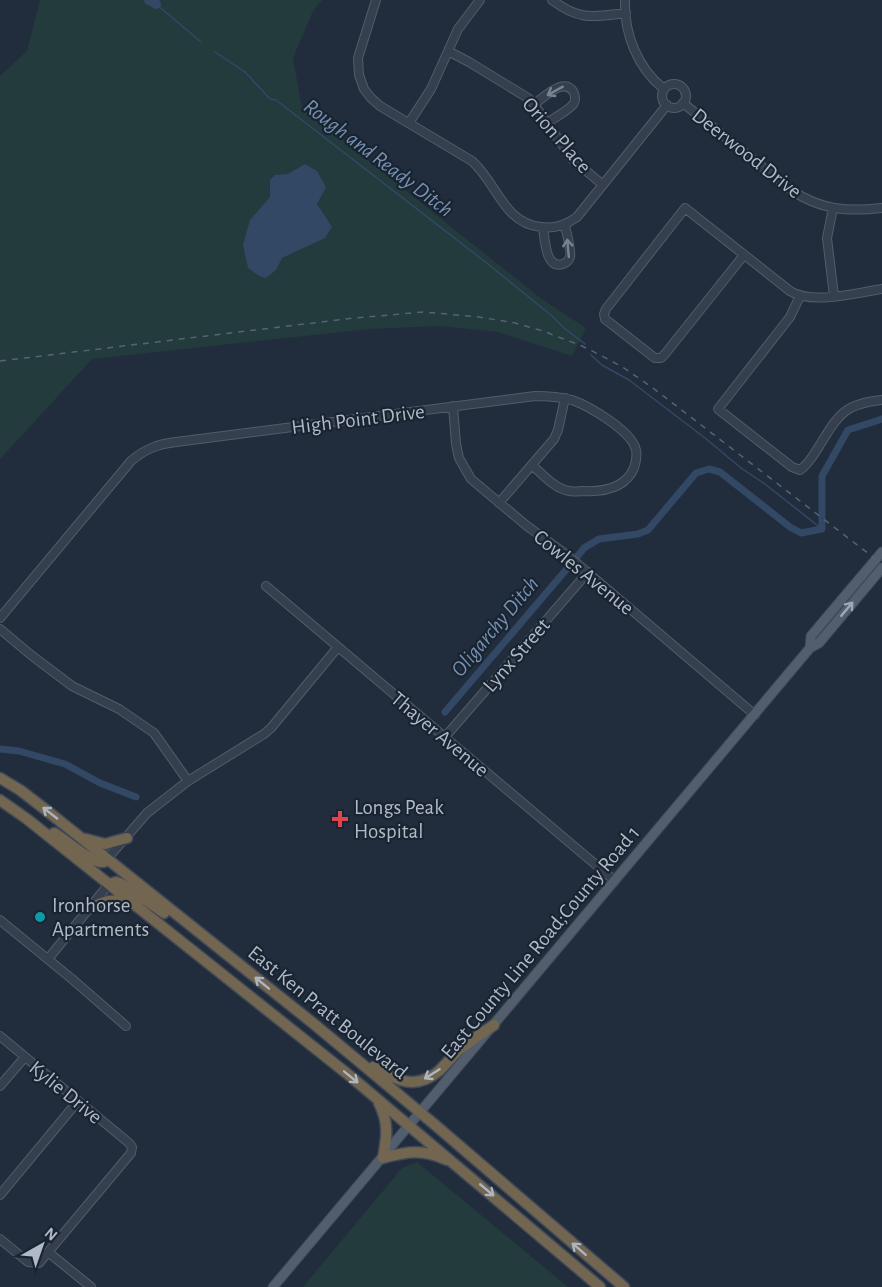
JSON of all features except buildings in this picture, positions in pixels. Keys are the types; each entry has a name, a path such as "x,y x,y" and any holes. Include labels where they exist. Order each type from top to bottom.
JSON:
{"highway":[{"name":"East Ken Pratt Boulevard","path":"0,778 20,790 80,837 314,1024 624,1287"},
{"name":"East Ken Pratt Boulevard","path":"0,800 35,825 275,1015 377,1098 600,1287"},
{"path":"35,825 57,834 91,859 99,862 107,860"},
{"path":"80,837 105,844 126,838"},
{"path":"109,884 116,882 122,884 169,916 175,914"},
{"path":"89,909 100,902 113,900 135,905"},
{"path":"351,1055 405,1083 417,1082 429,1078 460,1050 494,1025"},
{"path":"377,1098 387,1125 383,1158 400,1153 428,1153 458,1166"}],"main road":[{"path":"810,648 811,636 882,552"},
{"path":"810,648 819,643 882,568"},
{"name":"East County Line Road;County Road 1","path":"273,1287 810,648"}],"street":[{"path":"376,0 359,52 358,69 366,92 373,100 472,161 507,208 526,224 543,228 565,225 579,215 667,105"},
{"path":"410,123 431,89 461,25 480,0"},
{"path":"552,0 580,16 626,13"},
{"path":"625,0 629,36 649,74 664,89"},
{"name":"Orion Place","path":"448,51 528,98 574,161 603,185"},
{"path":"669,85 680,85 685,93 683,103 673,107 667,105 662,97 664,89 669,85"},
{"path":"534,104 560,86 573,91 575,98 573,104 547,123"},
{"name":"Deerwood Drive","path":"683,103 798,194 818,204 833,208 855,210 882,208"},
{"path":"744,255 660,358 654,358 607,321 604,315 606,309 685,208 790,291 800,296 809,298 834,296 882,289"},
{"path":"833,208 827,238 834,296"},
{"path":"543,228 549,258 555,264 562,264 568,260 570,255 565,225"},
{"path":"800,296 790,317 718,409 793,468 800,470 808,463 841,414 854,405 882,400"},
{"name":"High Point Drive","path":"0,618 131,461 152,447 453,406 551,396 586,406 622,431 631,439 636,450 636,461 632,471 619,486 611,489 568,491 559,487 532,465"},
{"path":"500,503 554,439 565,399"},
{"name":"Cowles Avenue","path":"453,406 456,444 462,464 471,479 527,526 588,572 755,715"},
{"name":"Lynx Street","path":"445,737 588,572"},
{"name":"Thayer Avenue","path":"266,586 615,881"},
{"path":"0,629 72,686 119,709 154,733 188,781"},
{"path":"107,860 147,813 188,781 271,728 338,647"},
{"path":"48,959 109,884"},
{"path":"0,920 126,1026"},
{"name":"Kylie Drive","path":"0,1036 132,1147 131,1153 48,1252"},
{"path":"0,1086 24,1057"},
{"path":"0,1195 78,1101"},
{"path":"0,1239 28,1262 39,1263 48,1252 91,1287"}],"green space":[{"path":"40,0 322,0 313,11 293,58 302,108 543,300 586,328 572,356 498,332 440,326 370,329 92,359 0,459 0,76 27,51"},
{"path":"417,1162 568,1287 303,1287 402,1168"}],"water":[{"path":"305,164 317,171 326,187 317,204 332,227 325,238 282,258 276,270 266,278 259,276 248,268 243,245 250,220 270,197 270,180 275,175 288,174"}],"waterway":[{"name":"Rough and Ready Ditch","path":"149,0 156,4"},
{"name":"Rough and Ready Ditch","path":"156,4 201,42"},
{"name":"Rough and Ready Ditch","path":"215,52 245,72 270,99 276,100 488,264 585,344"},
{"name":"Rough and Ready Ditch","path":"591,355 602,365 629,380 822,529"},
{"name":"Oligarchy Ditch","path":"577,557 584,548 599,539 638,534 648,530 696,473 709,469 720,472 790,527 801,533 822,529 822,476 848,430 882,419"},
{"name":"Oligarchy Ditch","path":"445,712 571,564"},
{"name":"Oligarchy Ditch","path":"0,749 19,751 65,764 100,783 136,797"}],"railway":[{"path":"0,361 354,318 424,312 515,323 582,346 624,368 882,564"}],"place":[{"name":"Longs Peak Hospital","path":"340,819"},
{"name":"Ironhorse Apartments","path":"40,917"}]}
